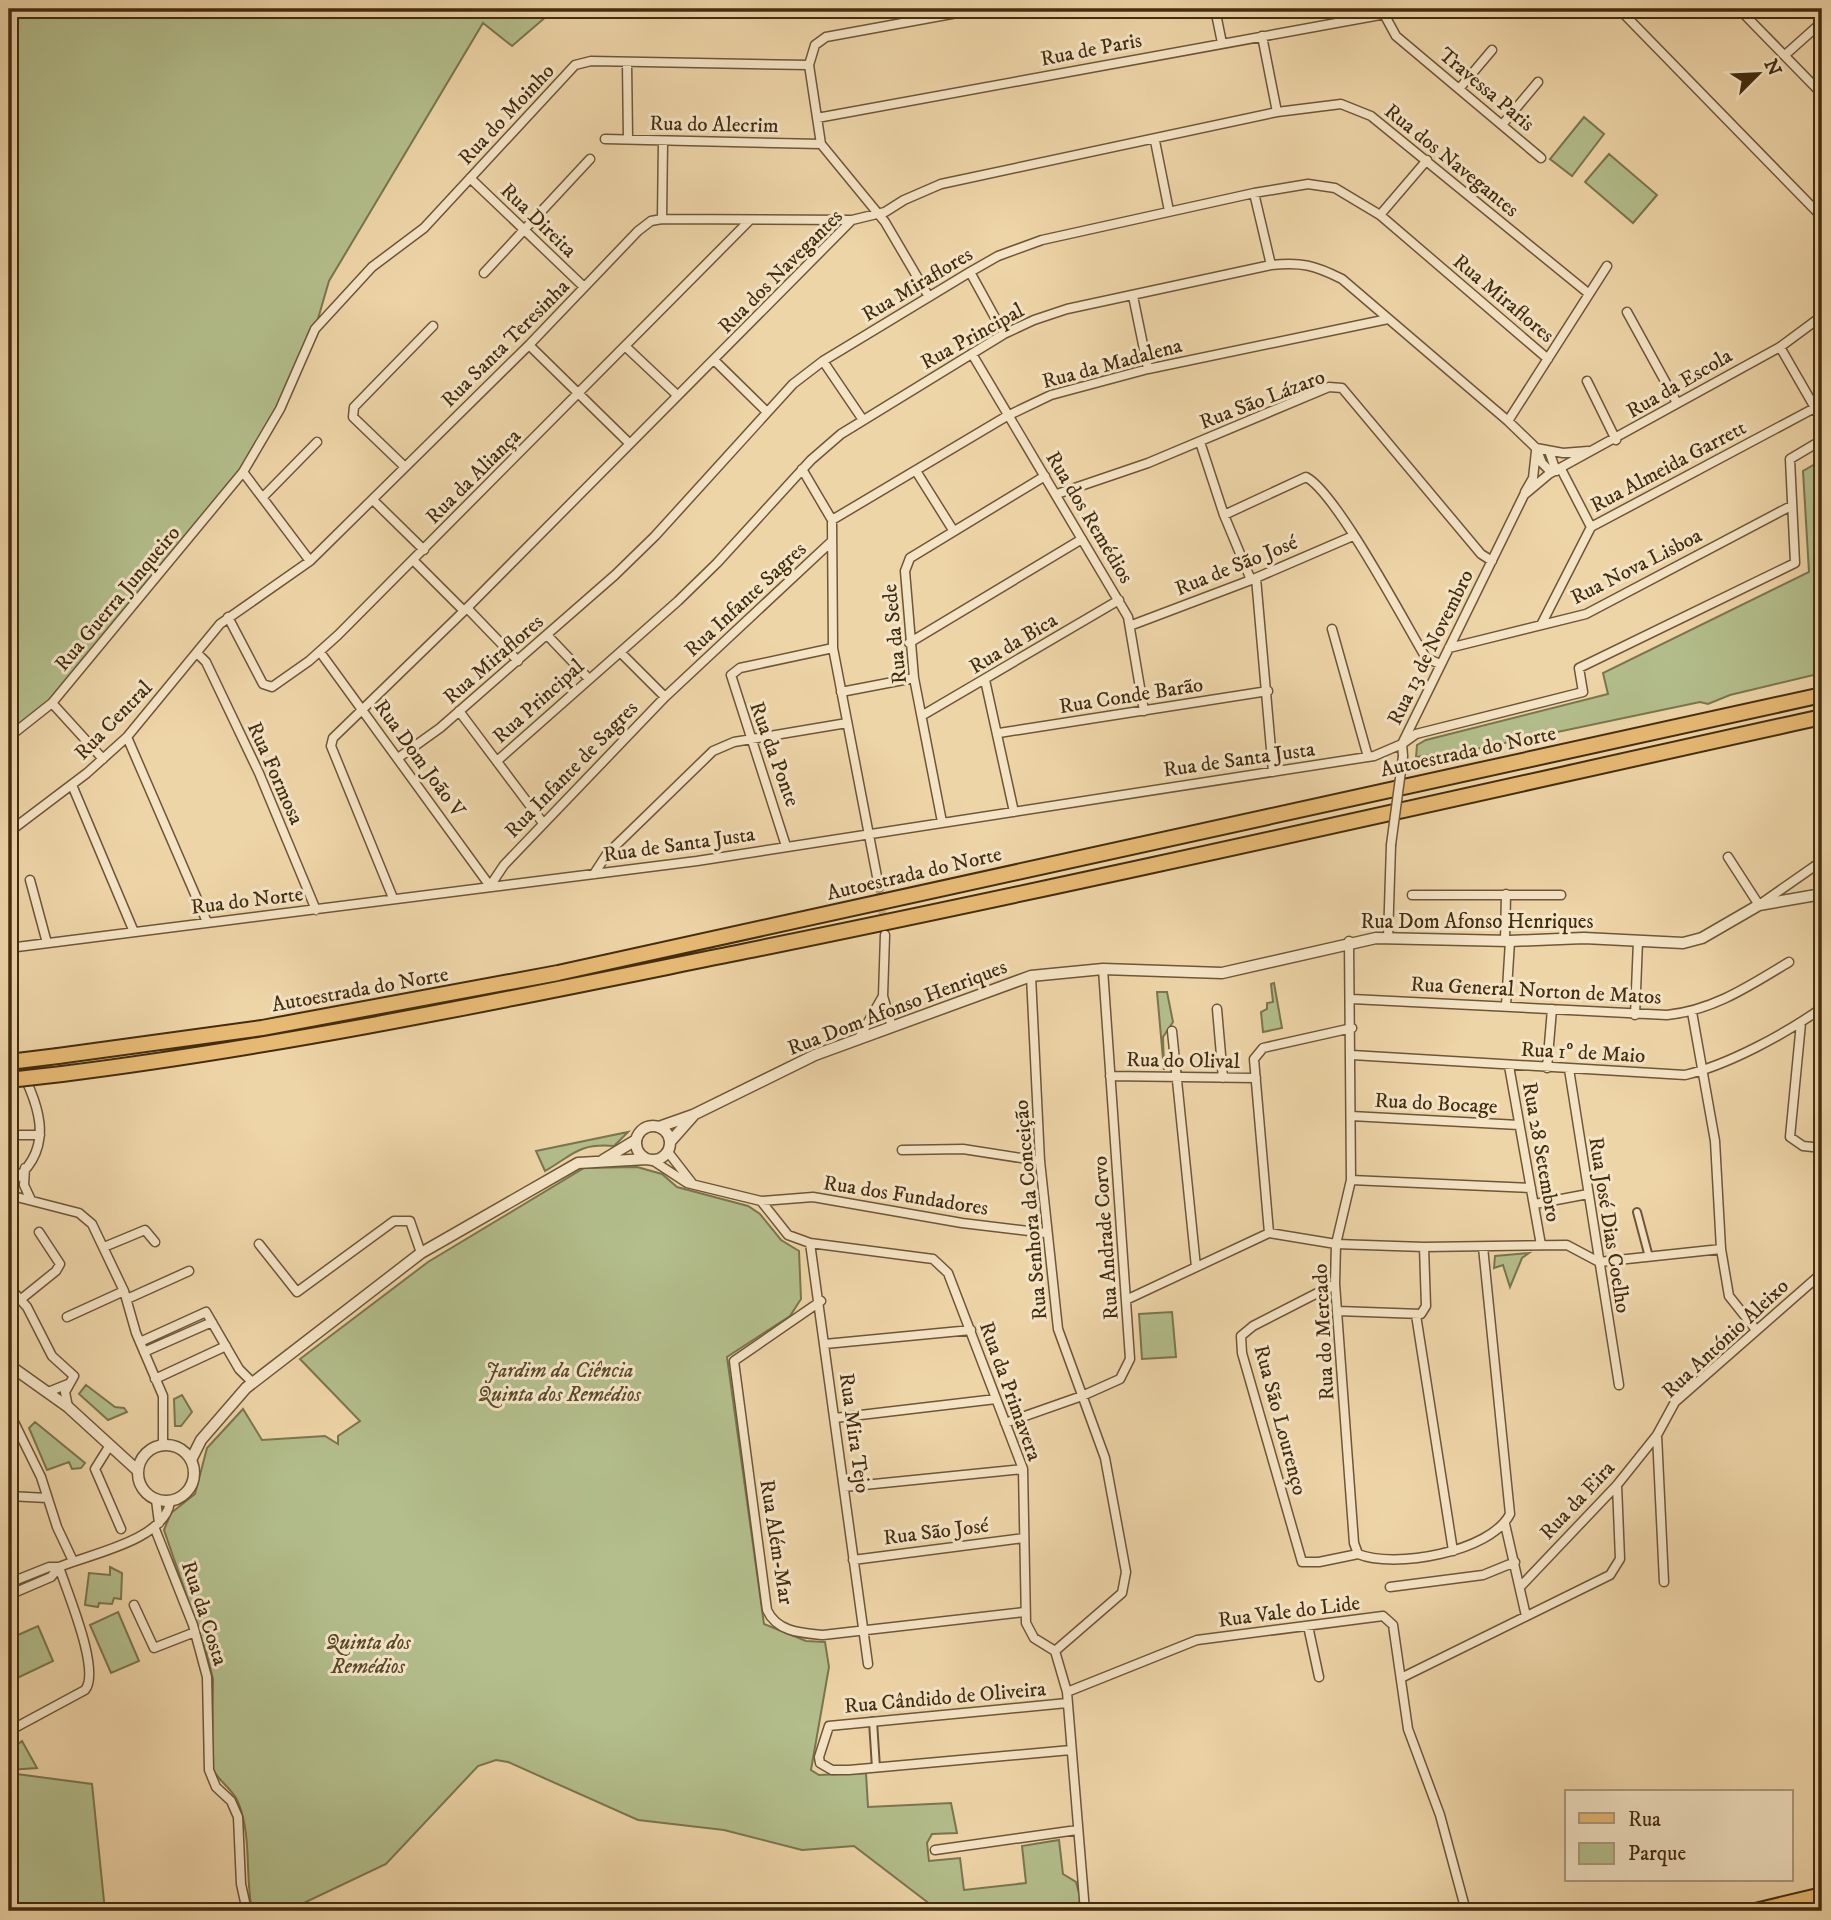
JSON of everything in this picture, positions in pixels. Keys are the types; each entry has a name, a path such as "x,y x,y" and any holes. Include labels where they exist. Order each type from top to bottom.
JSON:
{"highway":[{"name":"Autoestrada do Norte","path":"9,1062 262,1028 558,973 1822,695"},
{"name":"Autoestrada do Norte","path":"9,1080 266,1045 551,992 923,916 1822,717"}],"main road":[{"path":"1751,1911 1822,1894"}],"street":[{"path":"929,296 885,222 821,144 809,65 815,45 826,37 979,9"},
{"path":"1215,9 1222,43"},
{"name":"Rua de Paris","path":"817,118 1413,9"},
{"path":"1619,9 1822,217"},
{"path":"1739,9 1822,94"},
{"name":"Travessa Paris","path":"1384,14 1396,36 1541,158"},
{"path":"1785,55 1822,22"},
{"path":"1262,36 1277,112"},
{"path":"1459,89 1492,50"},
{"name":"Rua do Moinho","path":"243,472 280,409 315,329 357,281 409,242 575,65 591,61 809,65"},
{"path":"627,63 628,139"},
{"path":"1502,125 1538,82"},
{"name":"Rua dos Navegantes","path":"393,898 331,746 332,737 364,710 466,609 852,220 876,214 942,184 1155,141 1277,112 1341,104 1371,116 1588,293"},
{"name":"Rua do Alecrim","path":"606,139 821,144"},
{"path":"663,141 662,219 852,220"},
{"path":"1155,141 1168,211"},
{"path":"484,273 590,159"},
{"path":"1380,215 1427,160"},
{"name":"Rua Direita","path":"470,178 584,287"},
{"name":"Rua Miraflores","path":"398,758 459,711 547,635 655,536 793,384 823,361 970,272 998,256 1042,240 1254,193 1308,184 1335,188 1380,215 1548,359"},
{"path":"1254,193 1271,265"},
{"name":"Rua Santa Teresinha","path":"228,617 310,561 529,345 638,231 651,221 662,219"},
{"name":"Rua da Aliança","path":"228,617 263,684 272,687 320,652 414,561 750,220"},
{"name":"Rua Principal","path":"497,761 621,653 717,564 802,469 842,434 1004,334 1067,309 1271,265 1295,263 1315,266 1342,279 1508,421 1536,448 1542,463 1555,471"},
{"path":"1508,421 1607,266"},
{"path":"970,272 1004,334"},
{"path":"1133,296 1148,369"},
{"path":"1627,312 1677,403"},
{"name":"Rua da Escola","path":"1555,471 1616,440 1677,403 1782,351 1822,316"},
{"name":"Rua da Madalena","path":"832,520 1007,416 1051,395 1148,369 1388,319"},
{"path":"405,467 353,417 354,407 433,326"},
{"path":"529,345 629,443"},
{"path":"626,347 677,395"},
{"path":"1782,351 1819,406 1822,420"},
{"name":"Rua dos Remédios","path":"972,354 1132,625 1144,711"},
{"path":"715,360 766,412"},
{"path":"823,361 863,421"},
{"path":"1587,381 1616,440"},
{"name":"Rua São Lázaro","path":"1057,494 1200,442 1329,387 1342,388 1481,554 1492,561"},
{"name":"Rua Almeida Garrett","path":"1541,625 1591,527 1819,406"},
{"name":"Rua de Santa Justa","path":"490,886 868,835 1368,757 1426,731 1583,692 1579,668 1795,563 1790,459 1822,440"},
{"path":"263,497 317,442"},
{"path":"1200,442 1224,515 1253,579 1268,691 1273,772"},
{"path":"1524,495 1533,478 1536,448 1549,451 1595,450"},
{"path":"1549,451 1555,471 1591,527"},
{"path":"802,469 832,520 833,648 879,887"},
{"path":"916,471 953,530"},
{"name":"Rua 13 de Novembro","path":"1388,938 1391,845 1403,756 1402,744 1524,495 1555,471"},
{"path":"243,472 310,561"},
{"name":"Rua Guerra Junqueiro","path":"9,737 52,704 243,472"},
{"name":"Rua da Sede","path":"942,822 914,678 905,571 910,558 1045,476"},
{"path":"1224,515 1307,477 1316,482 1353,536 1426,659 1440,664"},
{"path":"373,500 424,550"},
{"name":"Rua Nova Lisboa","path":"1450,648 1586,614 1791,506"},
{"name":"Rua de São José","path":"1132,625 1253,579 1353,536"},
{"path":"909,643 1083,539"},
{"name":"Rua Infante Sagres","path":"682,681 832,541"},
{"path":"414,561 517,660"},
{"name":"Rua da Bica","path":"923,715 1119,600"},
{"name":"Rua Central","path":"9,832 72,785 127,737 228,617"},
{"path":"1332,629 1368,757"},
{"path":"547,635 589,679"},
{"name":"Rua da Ponte","path":"786,846 731,675 740,668 833,648"},
{"name":"Rua Dom João V","path":"320,652 490,886"},
{"path":"621,653 665,697"},
{"name":"Rua Formosa","path":"198,654 206,662 259,773 316,910"},
{"path":"841,692 914,678"},
{"path":"985,680 999,733 1014,812"},
{"name":"Rua Infante de Sagres","path":"490,886 504,865 543,823 682,681"},
{"name":"Rua Conde Barão","path":"999,733 1268,691"},
{"path":"52,704 103,759"},
{"path":"459,711 543,823"},
{"path":"594,874 607,854 713,751 751,739 847,723"},
{"path":"127,737 207,922"},
{"path":"72,785 134,932"},
{"path":"1728,857 1759,905 1822,861"},
{"path":"30,880 47,943"},
{"name":"Rua do Norte","path":"9,948 393,898 440,895 490,886"},
{"path":"1506,894 1506,1005"},
{"name":"Rua Dom Afonso Henriques","path":"659,1127 693,1115 815,1055 1031,976 1102,970 1222,974 1349,942 1388,938 1507,941 1584,938 1684,943 1702,938 1759,905 1822,894"},
{"path":"1412,895 1561,895"},
{"path":"885,936 883,996 892,1027"},
{"path":"1635,1015 1638,941"},
{"name":"Rua do Mercado","path":"1349,942 1352,999 1352,1180 1336,1244 1335,1284 1354,1544 1358,1553"},
{"name":"Rua General Norton de Matos","path":"1352,999 1506,1005 1635,1015 1692,1013 1723,1001 1788,962"},
{"name":"Rua Andrade Corvo","path":"1005,1423 1082,1396 1120,1379 1130,1359 1128,1299 1102,970"},
{"name":"Rua Senhora da Conceição","path":"1031,976 1040,1161 1058,1329 1105,1458 1126,1572 1122,1593 1055,1651"},
{"path":"859,1038 883,996"},
{"name":"Rua 1º de Maio","path":"1352,1055 1685,1075 1704,1071 1801,1023 1822,1008"},
{"path":"1217,1009 1223,1078"},
{"path":"1547,1068 1552,1009"},
{"path":"1692,1013 1715,1141 1721,1249 1729,1296 1756,1330"},
{"path":"1801,1023 1790,1136 1803,1146 1822,1148"},
{"path":"1269,1233 1254,1059 1263,1048 1352,1028"},
{"path":"1172,1031 1179,1079 1196,1267"},
{"path":"9,1046 38,1107 40,1135 37,1147 25,1168 9,1184"},
{"name":"Rua 28 Setembro","path":"1509,1066 1541,1245"},
{"name":"Rua José Dias Coelho","path":"1569,1069 1619,1385"},
{"name":"Rua do Olival","path":"1110,1076 1256,1079"},
{"name":"Rua Dom Afonso Henriques","path":"669,1147 693,1115"},
{"name":"Rua do Bocage","path":"1351,1116 1519,1125"},
{"path":"603,1160 636,1140 645,1128 659,1127 667,1132 669,1147 694,1185"},
{"path":"9,1135 40,1135"},
{"path":"636,1140 638,1152 681,1181 761,1202"},
{"path":"191,1460 201,1440 253,1382 421,1253 578,1163 649,1160 669,1147"},
{"path":"902,1150 963,1149 1040,1161"},
{"path":"25,1168 24,1185 31,1200"},
{"path":"1352,1180 1531,1188"},
{"path":"1535,1204 1588,1194"},
{"path":"9,1195 79,1213 92,1224 125,1295 139,1342 163,1396 163,1445"},
{"name":"Rua dos Fundadores","path":"761,1202 813,1196 962,1223 1046,1233"},
{"name":"Rua da Primavera","path":"761,1202 788,1235 810,1243 933,1259 948,1273 1023,1469 1024,1612 1034,1638 1055,1651"},
{"path":"1637,1212 1649,1257"},
{"path":"259,1244 297,1292 394,1221 410,1221 421,1253"},
{"path":"104,1247 145,1230 155,1242"},
{"path":"20,1300 56,1271 60,1264 39,1232"},
{"path":"1128,1299 1269,1233 1336,1244 1424,1247 1567,1245 1599,1262 1721,1249"},
{"name":"Rua Mira Tejo","path":"810,1243 821,1301 868,1664"},
{"path":"1338,1311 1416,1315 1426,1306 1424,1247"},
{"path":"1358,1553 1374,1560 1453,1551 1487,1539 1505,1524 1510,1514 1483,1247"},
{"path":"67,1317 189,1271"},
{"name":"Rua António Aleixo","path":"1657,1435 1675,1402 1822,1273"},
{"name":"Rua São Lourenço","path":"1335,1284 1253,1326 1241,1336 1242,1353 1302,1562 1319,1562 1358,1553"},
{"path":"9,1287 20,1300 52,1356 74,1376 65,1392 68,1407"},
{"name":"Rua Além-Mar","path":"821,1301 734,1361 767,1610 777,1624 795,1632 823,1635 862,1628 1024,1612"},
{"path":"139,1342 206,1312 241,1373 253,1382"},
{"path":"1416,1315 1453,1551"},
{"path":"144,1352 212,1322"},
{"path":"825,1344 971,1330"},
{"path":"155,1379 226,1346"},
{"path":"9,1366 68,1407 137,1470"},
{"path":"48,1392 68,1384"},
{"path":"835,1418 996,1399"},
{"path":"9,1412 41,1477 73,1561"},
{"path":"1657,1435 1664,1581"},
{"name":"Rua da Eira","path":"1521,1586 1617,1485 1657,1435"},
{"path":"183,1450 201,1440"},
{"path":"163,1445 183,1450 191,1460 194,1482 188,1491 170,1502 156,1500 146,1493 139,1483 137,1470 143,1456 163,1445"},
{"path":"114,1449 143,1456"},
{"path":"114,1449 95,1469 121,1529"},
{"path":"844,1488 1023,1469"},
{"path":"1401,1678 1610,1575 1620,1559 1617,1485"},
{"path":"9,1496 47,1498"},
{"name":"Rua da Costa","path":"156,1500 157,1526 195,1632 207,1677 209,1770 216,1787 231,1801 238,1817 241,1884 247,1911"},
{"path":"9,1583 49,1567 59,1567 157,1526 169,1509 170,1502"},
{"path":"1505,1524 1526,1616"},
{"name":"Rua São José","path":"853,1560 1024,1538"},
{"path":"1390,1587 1483,1575 1515,1562"},
{"path":"9,1595 51,1577 59,1567"},
{"path":"9,1731 90,1685 90,1666 59,1567"},
{"path":"134,1605 154,1648 195,1632"},
{"name":"Rua Vale do Lide","path":"1067,1692 1197,1640 1383,1616 1389,1619 1393,1625 1408,1729 1440,1815 1466,1911"},
{"path":"1308,1626 1319,1677"},
{"path":"1055,1651 1067,1692 1085,1911"},
{"name":"Rua Cândido de Oliveira","path":"876,1768 832,1770 820,1763 826,1728 873,1721 1068,1703"},
{"path":"873,1721 876,1768 1071,1750"},
{"path":"935,1850 1077,1830"}],"green space":[{"path":"9,9 555,9 512,46 483,23 329,281 315,329 289,389 243,472 52,703 9,737"},
{"path":"1584,117 1604,134 1572,176 1550,159"},
{"path":"1609,154 1657,195 1633,223 1585,182"},
{"path":"1822,460 1822,673 1730,695 1708,704 1700,702 1467,751 1416,757 1417,745 1426,740 1608,694 1603,673 1809,572 1803,471"},
{"path":"1274,983 1282,1028 1263,1032 1261,1012 1267,1009 1267,1003 1273,1002 1271,984"},
{"path":"1157,992 1167,992 1173,1022 1163,1037 1164,1070"},
{"path":"628,1132 614,1146 584,1148 545,1171 536,1151"},
{"path":"637,1167 662,1174 677,1187 748,1206 760,1214 781,1240 799,1251 801,1299 790,1316 727,1357 764,1624 806,1641 825,1642 829,1667 811,1770 819,1775 866,1773 868,1807 951,1803 957,1833 932,1834 927,1843 929,1861 960,1858 964,1890 1026,1883 1022,1846 1059,1840 1063,1874 1076,1882 1081,1900 1071,1911 939,1911 854,1846 802,1850 724,1830 638,1820 508,1762 496,1760 478,1766 386,1864 287,1911 252,1911 247,1842 242,1815 235,1797 212,1768 213,1679 164,1530 171,1513 195,1494 207,1448 243,1409 262,1440 325,1436 338,1444 338,1436 360,1421 300,1359 428,1262 584,1168"},
{"path":"1529,1253 1522,1258 1510,1287 1503,1265 1494,1268 1495,1256"},
{"path":"1172,1312 1176,1357 1142,1359 1139,1314"},
{"path":"86,1385 115,1407 124,1408 127,1412 108,1420 79,1394"},
{"path":"182,1395 192,1412 181,1426 175,1426 174,1399"},
{"path":"35,1422 85,1463 81,1468 72,1469 69,1462 47,1470 29,1428"},
{"path":"110,1567 122,1573 121,1599 114,1598 112,1604 99,1603 98,1607 85,1605 89,1573 110,1575"},
{"path":"118,1612 139,1661 111,1673 90,1625"},
{"path":"38,1626 53,1661 9,1682 9,1639"},
{"path":"22,1741 37,1768 9,1770 9,1751"},
{"path":"9,1773 92,1784 105,1911 22,1911 9,1905"}],"tunnel":[{"path":"879,887 884,925"}],"park label":[{"name":"Jardim da Ciência Quinta dos Remédios","path":"559,1382"},
{"name":"Quinta dos Remédios","path":"368,1654"}]}
